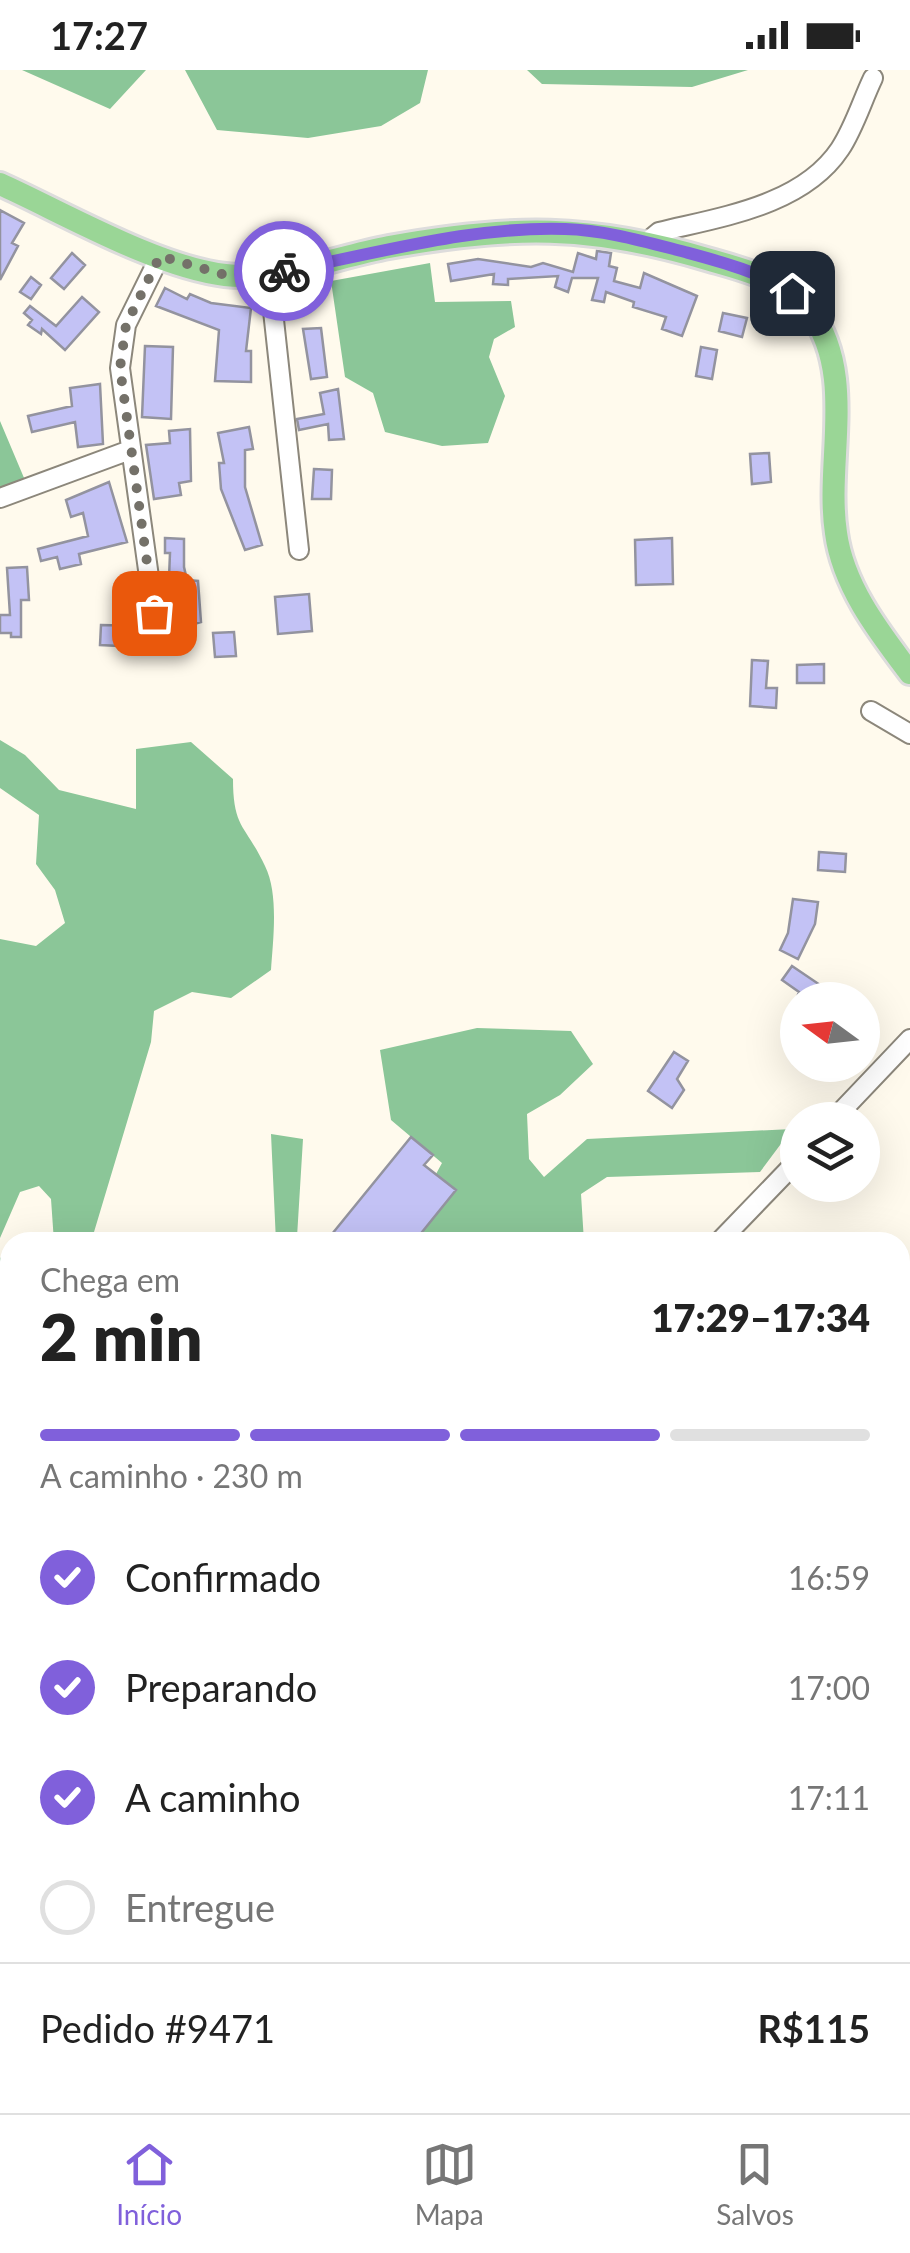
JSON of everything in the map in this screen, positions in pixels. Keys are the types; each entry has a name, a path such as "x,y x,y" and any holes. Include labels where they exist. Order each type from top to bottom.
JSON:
{"main road":[{"path":"2,189 160,256 225,275 268,274 388,247 504,232 564,229 647,242 764,277 802,301 816,322 836,387 837,541 851,583 901,650 910,672"}],"street":[{"path":"647,242 659,232 777,199 825,168 842,147 872,78"},
{"path":"154,613 120,386 121,346 132,310 160,256"},
{"path":"268,274 299,550"},
{"path":"0,498 130,450"},
{"path":"871,711 910,734"},
{"path":"850,1102 910,1039"},
{"path":"729,1232 780,1179"}],"green space":[{"path":"22,70 146,70 110,109"},
{"path":"185,70 428,70 420,103 381,126 308,138 217,130"},
{"path":"527,70 748,70 692,87 542,84"},
{"path":"430,263 435,302 511,301 515,327 494,339 489,357 505,396 488,443 442,446 385,432 373,393 345,377 331,281"},
{"path":"0,421 27,485 0,489"},
{"path":"0,740 25,755 59,790 136,809 136,749 191,742 233,779 238,818 265,866 272,890 271,970 231,998 192,992 154,1011 151,1042 94,1232 53,1232 51,1199 39,1186 20,1192 0,1232 0,939 36,946 65,923 55,890 36,864 39,815 0,788"},
{"path":"477,1028 571,1031 593,1064 560,1095 527,1114 529,1159 544,1177 587,1139 780,1130 780,1145 760,1172 607,1177 581,1194 583,1232 422,1232 456,1190 436,1174 442,1163 391,1120 380,1050"},
{"path":"271,1134 303,1139 297,1232 276,1232"}],"building":[{"path":"0,210 24,223 12,243 18,246 0,280"},
{"path":"597,251 611,253 609,266 617,268 614,281 640,288 644,273 697,296 682,336 662,329 666,317 633,307 634,302 606,292 604,302 592,300 598,278 572,278 568,292 555,287 558,276 508,279 508,285 493,284 494,274 451,281 448,264 478,259 531,267 543,263 573,272 578,253 596,259"},
{"path":"72,253 85,265 64,289 51,278"},
{"path":"31,277 41,285 31,299 20,292"},
{"path":"308,284 310,306 292,308 290,286"},
{"path":"165,288 187,299 190,294 211,303 251,308 246,351 251,351 251,382 215,381 219,330 156,306"},
{"path":"82,297 99,312 65,350 42,329 41,334 28,325 32,320 24,313 30,306 56,326"},
{"path":"723,313 747,318 742,337 719,331"},
{"path":"321,328 327,377 311,379 303,329"},
{"path":"145,346 173,347 171,419 142,417"},
{"path":"701,347 717,350 712,379 696,376"},
{"path":"100,384 103,444 78,447 75,422 32,432 28,416 72,406 70,388"},
{"path":"338,389 344,439 329,440 328,424 299,430 297,419 324,414 320,393"},
{"path":"249,427 253,449 245,450 245,487 262,545 245,550 221,489 219,463 224,463 218,433"},
{"path":"190,429 191,481 179,483 181,495 154,499 146,445 170,443 169,431"},
{"path":"769,453 771,482 752,484 750,454"},
{"path":"314,469 332,470 331,499 312,499"},
{"path":"109,482 127,542 79,554 81,564 60,569 57,557 41,561 38,549 88,536 83,513 71,517 66,500"},
{"path":"165,538 184,539 184,567 187,580 198,581 201,622 183,627 184,603 168,603 170,553 165,553"},
{"path":"672,538 673,584 636,585 635,540"},
{"path":"27,567 29,600 21,600 21,637 11,637 11,633 0,633 0,615 10,615 7,568"},
{"path":"309,594 312,631 278,634 275,597"},
{"path":"101,625 140,626 140,647 100,645"},
{"path":"234,632 236,656 215,657 213,633"},
{"path":"752,660 768,661 766,688 777,688 776,708 750,706"},
{"path":"824,664 824,683 797,683 797,665"},
{"path":"819,852 846,854 845,872 818,870"},
{"path":"793,899 818,902 815,924 798,959 780,950 788,933"},
{"path":"792,966 816,982 785,982 782,980"},
{"path":"674,1052 688,1061 677,1079 684,1090 672,1108 648,1091"},
{"path":"411,1137 433,1155 424,1165 456,1190 422,1232 334,1232"}],"way so far":[{"path":"154,613 120,386 126,325 160,256 225,275 284,271"}],"route":[{"path":"284,271 388,247 504,232 564,229 634,239 696,255 764,277 792,293"}]}
